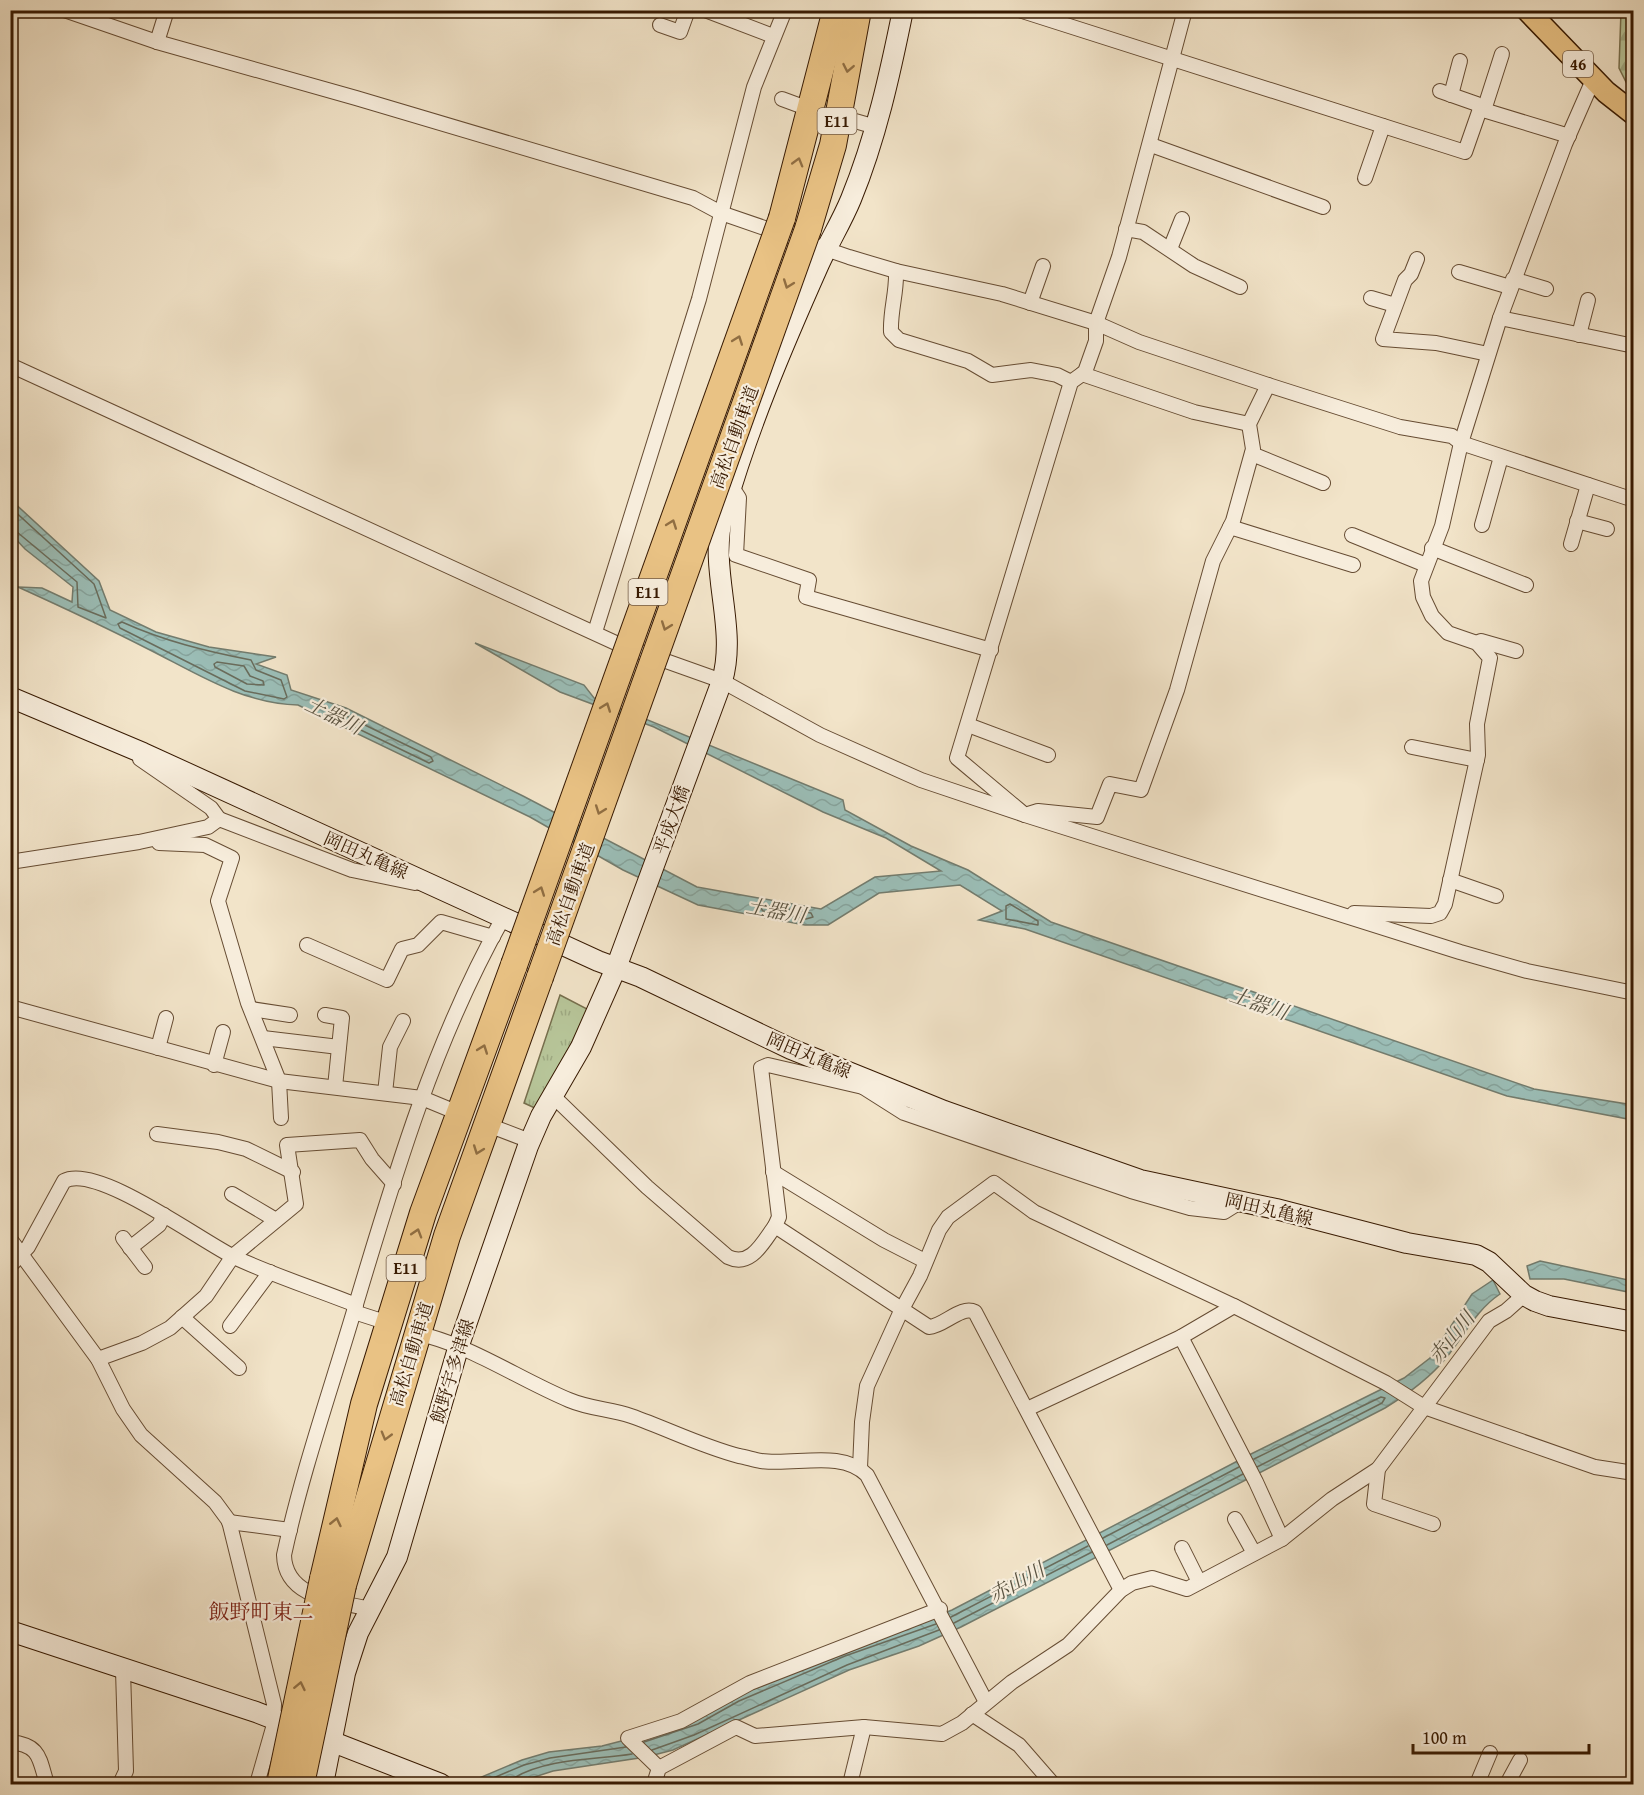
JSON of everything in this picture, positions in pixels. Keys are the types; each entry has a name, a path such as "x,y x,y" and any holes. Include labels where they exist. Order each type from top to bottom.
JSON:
{"highway":[{"name":"高松自動車道","path":"301,1785 363,1404 419,1224 782,218 806,134 836,10"},
{"name":"高松自動車道","path":"280,1785 333,1582 447,1236 808,229 832,145 858,10"}],"main road":[{"name":"平成大橋","path":"616,968 726,668 726,645 717,560 723,516 798,311 826,247 851,200 876,127 903,10"},
{"name":"46","path":"1527,10 1593,80 1634,114"},
{"name":"岡田丸亀線","path":"10,697 113,741 503,918 641,977 866,1084 1140,1180 1407,1243 1476,1256 1489,1262 1524,1295 1549,1306 1634,1322"},
{"name":"飯野宇多津線","path":"322,1785 345,1673 358,1633 397,1557 459,1345 530,1141 581,1047 616,968"},
{"path":"10,1631 273,1719 441,1785"}],"street":[{"path":"64,10 157,42 356,98 693,198 722,213 896,271 1030,303 1096,323 1139,342 1268,385 1400,427 1452,436 1461,443 1634,500"},
{"path":"157,42 168,10"},
{"path":"660,25 680,32 688,10"},
{"path":"705,10 773,36"},
{"path":"595,632 699,299 754,90 785,10"},
{"path":"1019,10 1466,152 1502,54"},
{"path":"1025,815 957,758 1077,378 1096,341 1096,323 1151,145 1185,10"},
{"path":"1460,61 1445,93 1477,104 1482,109 1569,136"},
{"path":"1351,917 1356,911 1417,917 1431,916 1440,913 1445,904 1477,760 1477,724 1490,658 1477,643 1448,633 1432,616 1423,597 1421,581 1442,526 1461,443 1512,283 1593,80"},
{"path":"783,99 801,106"},
{"path":"848,119 876,127"},
{"path":"1365,178 1383,126"},
{"path":"1151,145 1323,207"},
{"path":"1170,249 1182,219"},
{"path":"1126,229 1143,232 1194,266 1240,286"},
{"path":"1417,259 1411,274 1405,280 1383,339 1436,343 1488,354"},
{"path":"1030,303 1043,266"},
{"path":"896,271 897,291 890,320 891,332 899,340 968,361 992,375 1031,370 1077,378 1194,412 1249,424"},
{"path":"1459,272 1546,289"},
{"path":"1371,298 1395,305"},
{"path":"1579,335 1588,300"},
{"path":"1500,318 1634,346"},
{"path":"10,365 911,775 1025,815 1527,971 1634,993"},
{"path":"1025,815 1038,811 1097,817 1110,784 1141,790 1177,690 1212,561 1230,527 1252,454 1249,424 1268,385"},
{"path":"1252,454 1323,483"},
{"path":"1482,525 1501,457"},
{"path":"1571,544 1588,485"},
{"path":"732,487 739,498 736,555 809,580 806,597 991,650"},
{"path":"1577,521 1607,529"},
{"path":"1230,527 1353,566"},
{"path":"1352,535 1426,565"},
{"path":"1432,548 1527,585"},
{"path":"1477,643 1481,641 1516,651"},
{"path":"968,725 1048,755"},
{"path":"113,741 211,808 219,819 352,870 409,883 426,882"},
{"path":"1412,747 1477,760"},
{"path":"10,862 139,842 208,827 219,819"},
{"path":"139,842 205,845 232,858 219,901 251,1009 279,1081 281,1118"},
{"path":"1450,880 1496,896"},
{"path":"370,1609 309,1594 298,1587 285,1569 284,1555 313,1443 422,1098 478,962 503,918"},
{"path":"307,945 387,980 402,949 418,945 441,922 493,937"},
{"path":"10,1007 214,1065 279,1081 422,1098 451,1110"},
{"path":"251,1009 290,1015"},
{"path":"325,1015 342,1018 335,1087"},
{"path":"158,1048 166,1018"},
{"path":"385,1093 390,1047 403,1021"},
{"path":"214,1065 223,1032"},
{"path":"263,1038 339,1047"},
{"path":"553,1096 647,1187 728,1257 736,1261 745,1261 753,1256 779,1217 761,1068 768,1065 866,1084"},
{"path":"496,1128 530,1141"},
{"path":"157,1134 246,1149 293,1172"},
{"path":"98,1359 142,1343 170,1328 206,1296 233,1256 296,1204 293,1172 287,1145 360,1140 372,1159 394,1184"},
{"path":"773,1172 884,1240 926,1261"},
{"path":"10,1266 28,1247 64,1181 80,1177 117,1191 164,1215 233,1256 355,1308 382,1322"},
{"path":"860,1468 862,1422 867,1386 901,1311 948,1217 994,1183 1034,1212 1234,1306 1386,1383 1418,1403 1595,1467 1634,1473"},
{"path":"232,1194 276,1220"},
{"path":"145,1267 126,1243 159,1225 164,1215"},
{"path":"775,1226 929,1328 937,1327 966,1310 975,1312 1121,1590"},
{"path":"10,1239 98,1359 123,1409 141,1435 215,1502 229,1522 270,1683 273,1719 257,1785"},
{"path":"230,1326 270,1272"},
{"path":"1433,1524 1374,1504 1378,1469 1418,1403 1489,1321 1506,1311 1524,1295"},
{"path":"1027,1409 1181,1337 1234,1306"},
{"path":"182,1317 239,1368"},
{"path":"428,1336 480,1354 507,1372 571,1401 596,1410 629,1416 706,1447 761,1461 842,1462 860,1468 867,1475 940,1609 986,1702"},
{"path":"1181,1337 1243,1455 1282,1539"},
{"path":"656,1765 736,1727 756,1736 864,1727 942,1734 972,1714 1012,1682 1068,1645 1121,1590 1141,1579 1152,1578 1187,1589 1282,1539 1332,1499 1378,1469"},
{"path":"1236,1519 1254,1554"},
{"path":"229,1522 290,1530"},
{"path":"1182,1548 1200,1582"},
{"path":"656,1765 628,1738 681,1721 750,1683 940,1609"},
{"path":"120,1785 126,1771 123,1670"},
{"path":"972,1714 1019,1745 1053,1785"},
{"path":"850,1785 864,1727"},
{"path":"10,1742 26,1743 37,1752 47,1785"},
{"path":"1477,1785 1490,1753"},
{"path":"1507,1785 1520,1760"},
{"path":"654,1785 656,1765"}],"green space":[{"path":"1621,11 1633,11 1633,96 1619,68"},
{"path":"560,995 589,1010 537,1109 524,1103"}],"water":[{"name":"土器川","path":"10,499 99,581 110,610 156,632 209,647 276,657 256,664 287,675 291,690 346,708 523,796 697,887 821,909 875,877 941,871 886,838 823,812 654,727 560,692 475,643 584,685 594,698 843,800 845,810 911,846 968,870 1051,922 1534,1089 1633,1105 1633,1120 1507,1096 1025,929 979,920 1002,911 960,885 879,893 828,925 805,925 698,905 623,870 530,817 298,705 258,699 220,686 116,633 18,587 42,588 72,602 73,587 25,549 11,534"},
{"path":"1540,1261 1633,1281 1633,1293 1564,1279 1530,1279 1527,1266"},
{"name":"赤山川","path":"1493,1280 1500,1294 1477,1316 1433,1373 1394,1403 961,1627 919,1646 849,1670 673,1750 646,1757 553,1771 513,1784 465,1784 522,1760 549,1752 602,1746 668,1729 737,1695 952,1610 1251,1454 1404,1378 1430,1358 1472,1294"}],"district":[{"name":"飯野町東二","path":"261,1611"}]}
